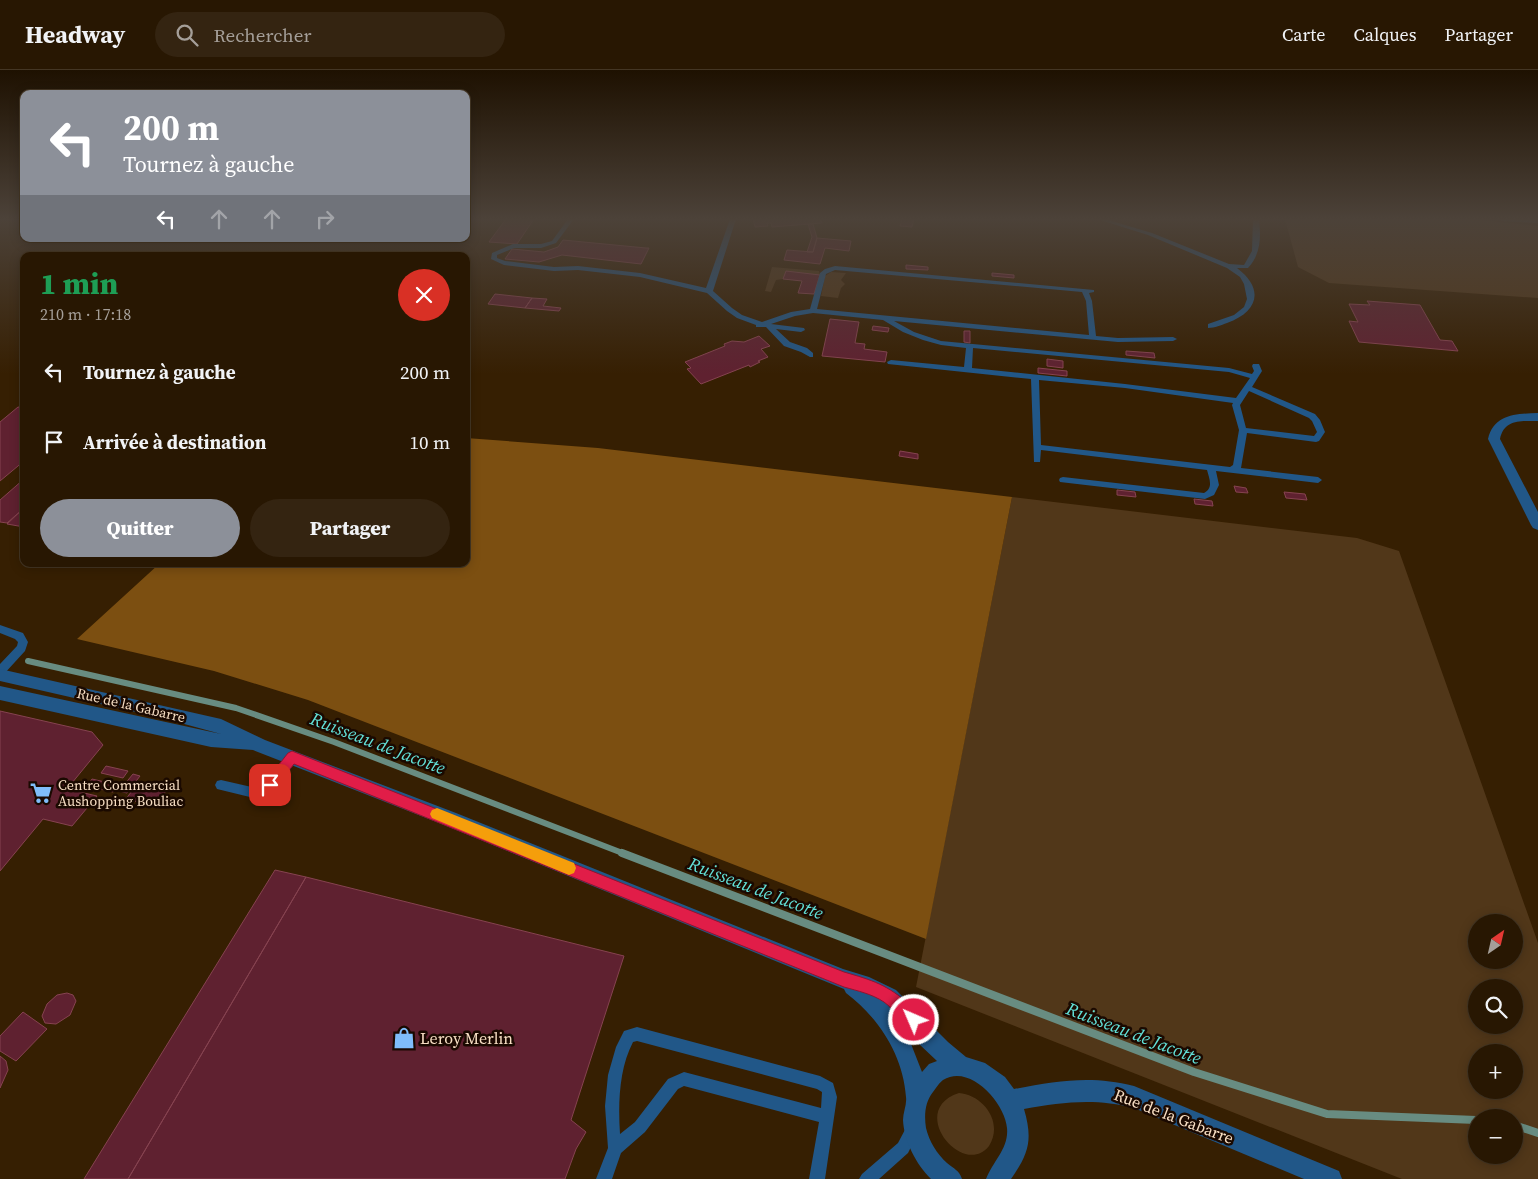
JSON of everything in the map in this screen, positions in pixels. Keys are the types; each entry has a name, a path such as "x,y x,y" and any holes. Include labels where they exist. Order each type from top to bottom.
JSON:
{"street":[{"path":"1538,417 1510,419 1500,423 1495,430 1494,439 1538,525"},
{"name":"Rue de la Gabarre","path":"0,675 221,726 258,746 292,757 844,979 876,988 904,1010 940,1050 960,1066"},
{"name":"Rue de la Gabarre","path":"0,693 212,740 258,746"},
{"name":"Rue de la Gabarre","path":"844,979 877,1005 895,1029 907,1053 917,1098"},
{"path":"951,1179 932,1164 920,1146 914,1112 917,1098 924,1084 934,1074 946,1067 960,1066 975,1069 989,1076 1001,1087 1010,1101 1019,1126 1016,1153 1017,1179"},
{"name":"Rue de la Gabarre","path":"1010,1101 1075,1089 1114,1091 1134,1097 1331,1179"},
{"path":"997,1179 1009,1168 1016,1153"}],"lane":[{"path":"607,271 709,291 742,319 759,325 801,330"},
{"path":"709,291 716,271"},
{"path":"813,311 823,274 826,271"},
{"path":"866,271 1092,291"},
{"path":"1211,326 1233,319 1246,310 1250,302 1251,296 1242,276 1235,271"},
{"path":"1084,290 1089,301 1093,338"},
{"path":"759,325 794,314 813,311 1093,338 1136,341 1173,339"},
{"path":"884,318 921,339 1229,370 1255,377"},
{"path":"770,326 787,344 804,350 810,355"},
{"path":"968,370 970,345"},
{"path":"891,362 1125,386 1238,401"},
{"path":"1230,470 1237,467 1243,430 1237,415 1236,404 1255,377 1258,371 1256,366"},
{"path":"1035,377 1037,460"},
{"path":"1243,430 1316,439 1320,432 1316,420 1312,416 1248,388"},
{"path":"1037,447 1318,480"},
{"path":"1062,480 1205,496 1211,493 1215,486 1211,468"},
{"path":"0,630 19,636 23,642 21,648 0,671"},
{"path":"221,785 262,795 292,757"},
{"path":"604,1179 615,1148 612,1130 614,1086 624,1043 629,1036 636,1034 820,1083 828,1088 830,1097 817,1179"},
{"path":"615,1148 640,1127 673,1084 684,1080 827,1117"},
{"path":"866,1179 903,1148 915,1126"}],"shaded area":[{"path":"771,271 819,271 820,275 786,272 783,279 776,280 771,292 765,291"},
{"path":"1305,271 1538,271 1538,298 1329,283"},
{"path":"831,272 846,273 841,280 845,284 841,288 838,298 821,296 825,276"},
{"path":"470,438 598,448 1012,497 926,939 308,700 214,671 77,639 156,567 470,567"},
{"path":"1012,497 1357,538 1399,551 1538,943 1538,1179 1402,1179 916,987"},
{"path":"959,1093 968,1095 983,1104 989,1111 992,1119 993,1137 989,1146 978,1154 966,1154 954,1148 944,1138 938,1126 938,1113 944,1102"}],"building":[{"path":"786,271 820,275 814,294 798,293 802,281 783,279"},
{"path":"992,273 1014,275 1014,278 992,276"},
{"path":"495,294 532,298 525,308 488,304"},
{"path":"532,298 547,299 543,306 561,308 559,311 525,308"},
{"path":"1367,301 1420,305 1440,340 1452,341 1458,351 1359,342 1349,321 1358,322 1349,304 1370,305"},
{"path":"830,319 859,322 855,343 865,344 864,349 887,352 885,362 822,356"},
{"path":"873,326 889,328 888,332 872,330"},
{"path":"964,331 970,331 970,343 964,342"},
{"path":"759,336 770,346 761,349 768,357 750,367 749,365 701,384 687,369 691,368 685,362 725,346 724,344 732,341 744,342"},
{"path":"1126,351 1154,353 1155,358 1126,355"},
{"path":"1047,359 1063,361 1063,368 1047,366"},
{"path":"1038,368 1067,371 1067,376 1038,373"},
{"path":"20,407 20,464 0,481 0,422"},
{"path":"900,451 918,454 918,459 899,456"},
{"path":"20,482 20,512 7,523 0,522 0,500"},
{"path":"1234,486 1246,488 1248,493 1236,492"},
{"path":"1117,490 1135,492 1136,497 1117,495"},
{"path":"1284,492 1305,494 1307,500 1286,498"},
{"path":"1194,499 1212,501 1213,506 1195,504"},
{"path":"20,512 20,526 7,524"},
{"name":"Centre Commercial Aushopping Bouliac","path":"0,711 92,732 103,745 67,789 97,796 72,826 43,819 0,871"},
{"path":"106,766 128,771 123,778 101,773"},
{"path":"133,774 140,776 127,793 119,791"},
{"path":"92,779 118,785 113,792 87,786"},
{"path":"137,784 166,791 155,806 126,799"},
{"path":"275,870 306,877 128,1179 84,1179"},
{"name":"Leroy Merlin","path":"306,877 624,956 571,1120 586,1132 576,1149 565,1179 128,1179"},
{"path":"67,993 73,995 76,1001 70,1015 56,1024 45,1023 42,1016 47,1004 57,995"},
{"path":"23,1012 47,1029 16,1061 0,1051 0,1036"},
{"path":"0,1056 6,1061 8,1070 0,1088"}],"waterway":[{"name":"Ruisseau de Jacotte","path":"28,661 236,708 334,742 625,854"},
{"name":"Ruisseau de Jacotte","path":"622,853 1194,1072 1327,1114 1468,1120"},
{"name":"Ruisseau de Jacotte","path":"1523,1128 1538,1133"}],"slow traffic":[{"path":"437,814 569,868"}],"place":[{"name":"Centre Commercial Aushopping Bouliac","path":"41,793"},
{"name":"Leroy Merlin","path":"404,1038"}],"route":[{"path":"270,785 292,757 844,979 876,988 891,998 914,1020"}]}
